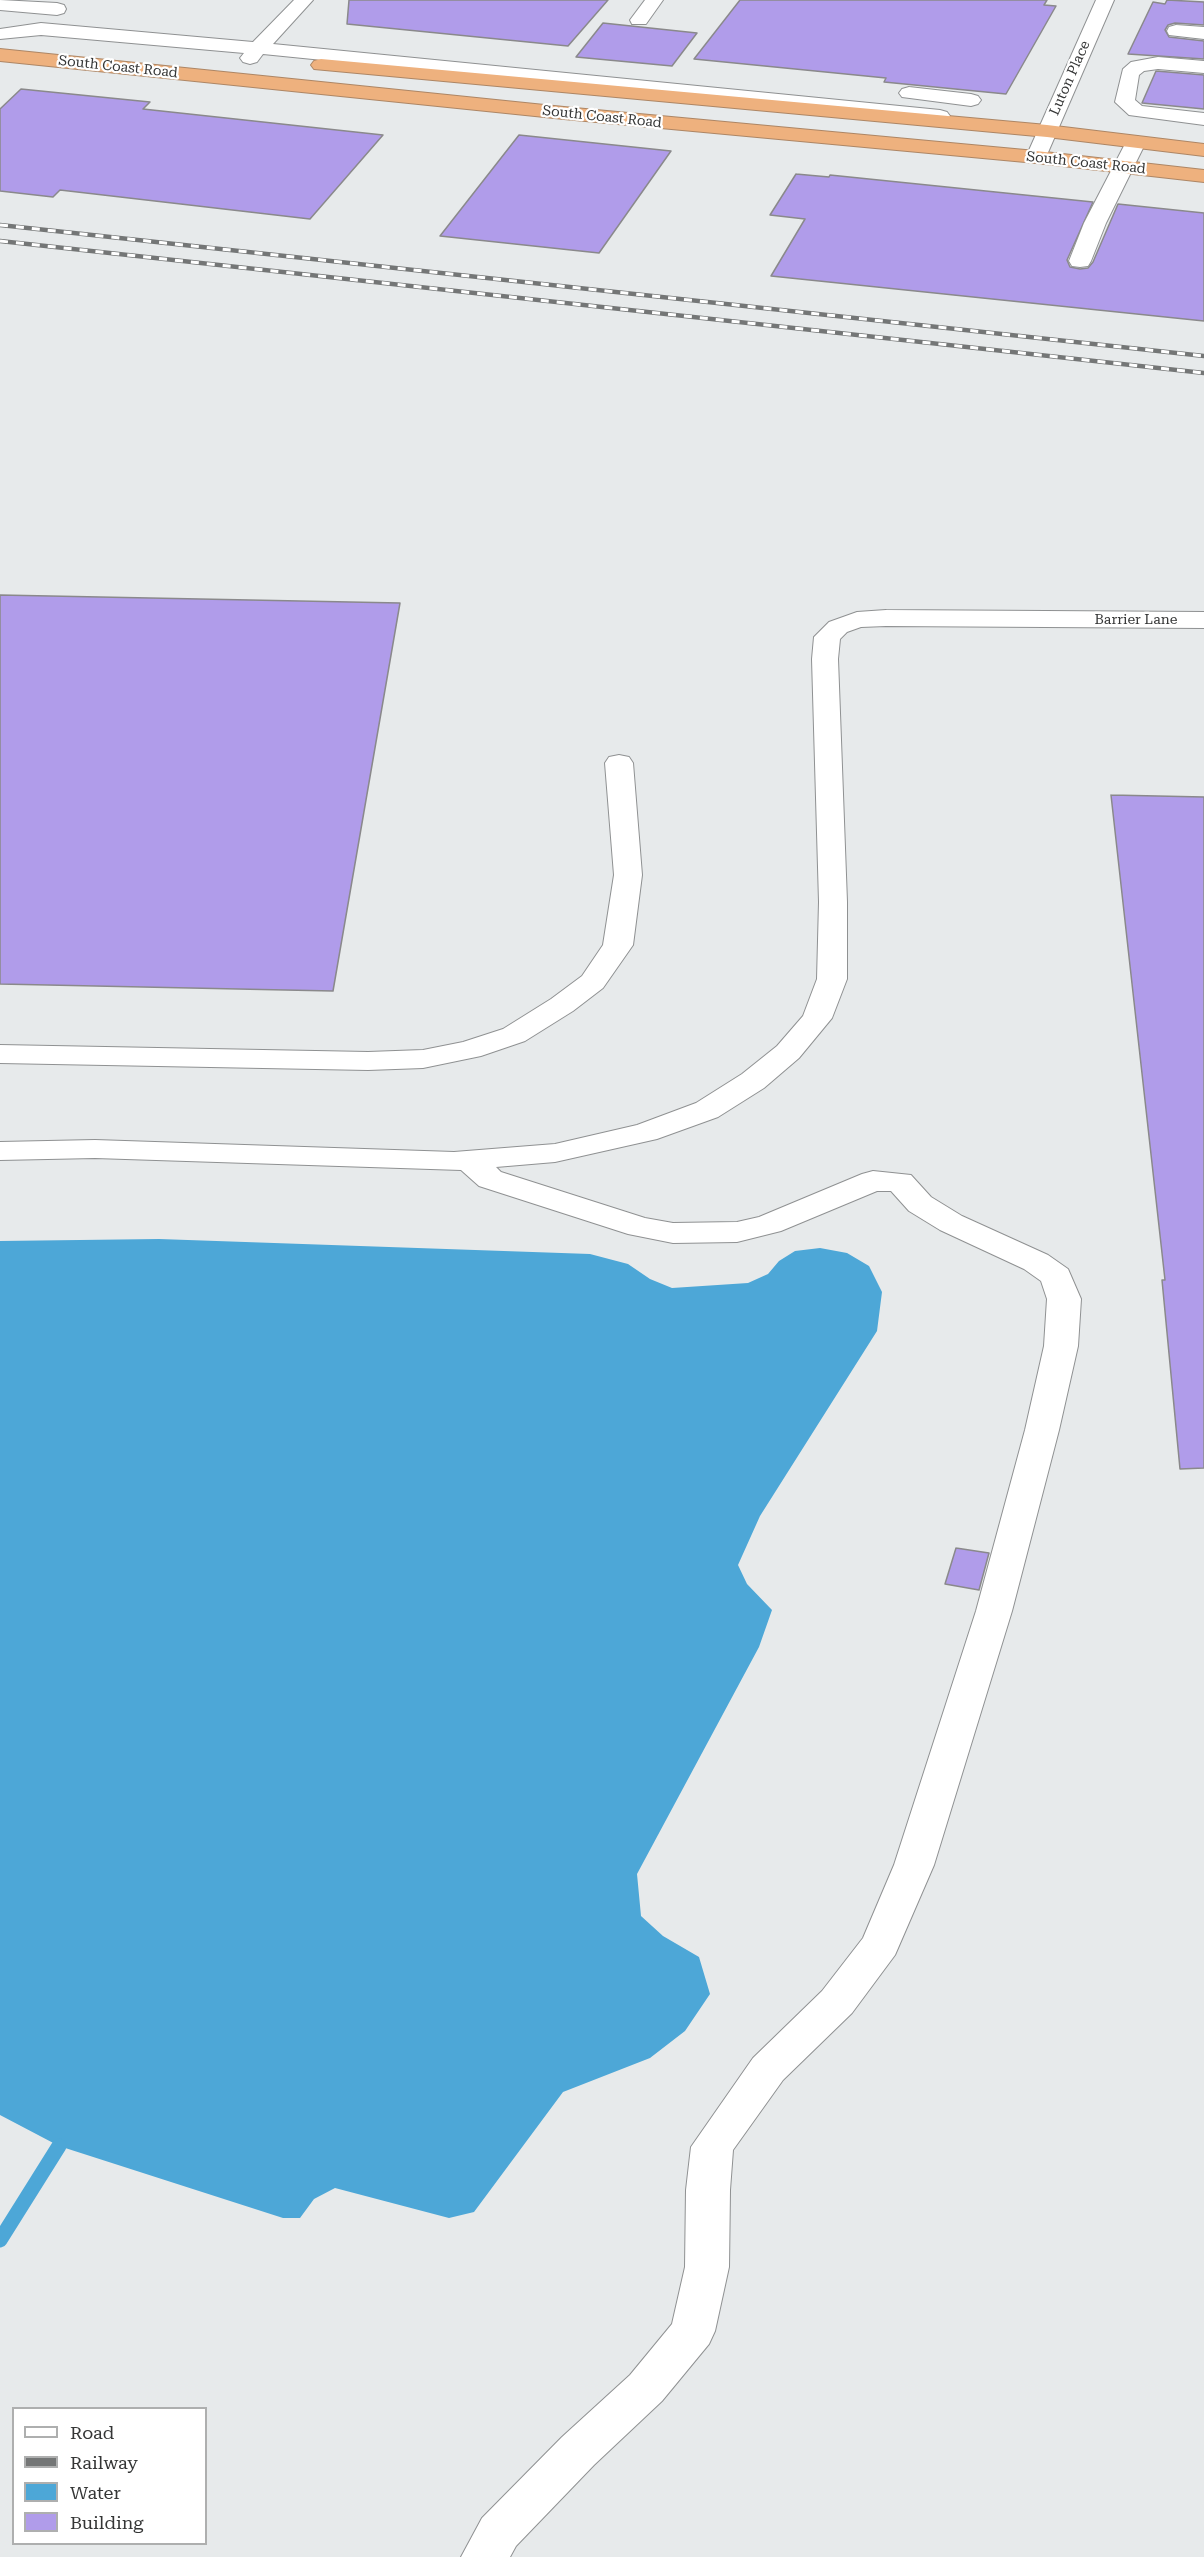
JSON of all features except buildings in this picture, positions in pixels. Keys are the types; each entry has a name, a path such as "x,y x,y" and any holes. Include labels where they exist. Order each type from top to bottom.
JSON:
{"highway":[{"name":"South Coast Road","path":"2,34 254,53 584,90 1048,129 1204,150"},
{"name":"South Coast Road","path":"0,55 564,113 1036,157 1204,176"},
{"path":"564,113 584,90"}],"street":[{"path":"254,53 304,0"},
{"path":"639,21 654,0"},
{"name":"Luton Place","path":"1036,157 1105,0"},
{"path":"0,4 62,4"},
{"path":"33,30 62,4"},
{"path":"2,34 33,30 75,31 254,53 708,91 1048,129"},
{"path":"1176,31 1204,33"},
{"path":"1204,67 1158,63 1138,66 1130,73 1125,102 1136,111 1204,118"},
{"path":"708,91 737,76"},
{"path":"894,91 971,100"},
{"path":"1080,261 1095,223 1136,142"},
{"name":"Barrier Lane","path":"0,1151 95,1149 454,1161 555,1153 646,1132 707,1110 753,1081 788,1052 817,1018 832,979 825,659 827,637 838,627 857,620 886,618 1068,621 1204,620"},
{"path":"0,1054 401,1060 423,1059 470,1050 514,1035 562,1005 593,982 618,945 628,875 619,764"},
{"path":"469,1160 490,1179 639,1227 674,1233 737,1232 770,1224 873,1181 900,1182 920,1204 951,1223 1036,1262 1056,1276 1064,1299 1061,1346 1047,1409 994,1611 914,1865 881,1944 837,2002 768,2069 712,2147 708,2190 707,2267 693,2331 646,2388 578,2451 499,2532 485,2557"}],"water":[{"path":"159,1239 590,1254 628,1264 650,1279 672,1288 748,1283 768,1274 779,1261 795,1251 820,1248 847,1253 869,1266 882,1292 877,1331 760,1516 738,1565 747,1584 772,1610 759,1647 637,1874 641,1916 663,1936 699,1957 710,1994 685,2031 650,2058 563,2092 474,2212 449,2218 335,2188 314,2199 300,2218 283,2218 59,2146 0,2115 0,1241"}],"waterway":[{"path":"0,2240 59,2146"}],"railway":[{"path":"0,225 1204,356"},
{"path":"0,241 1204,373"}]}
